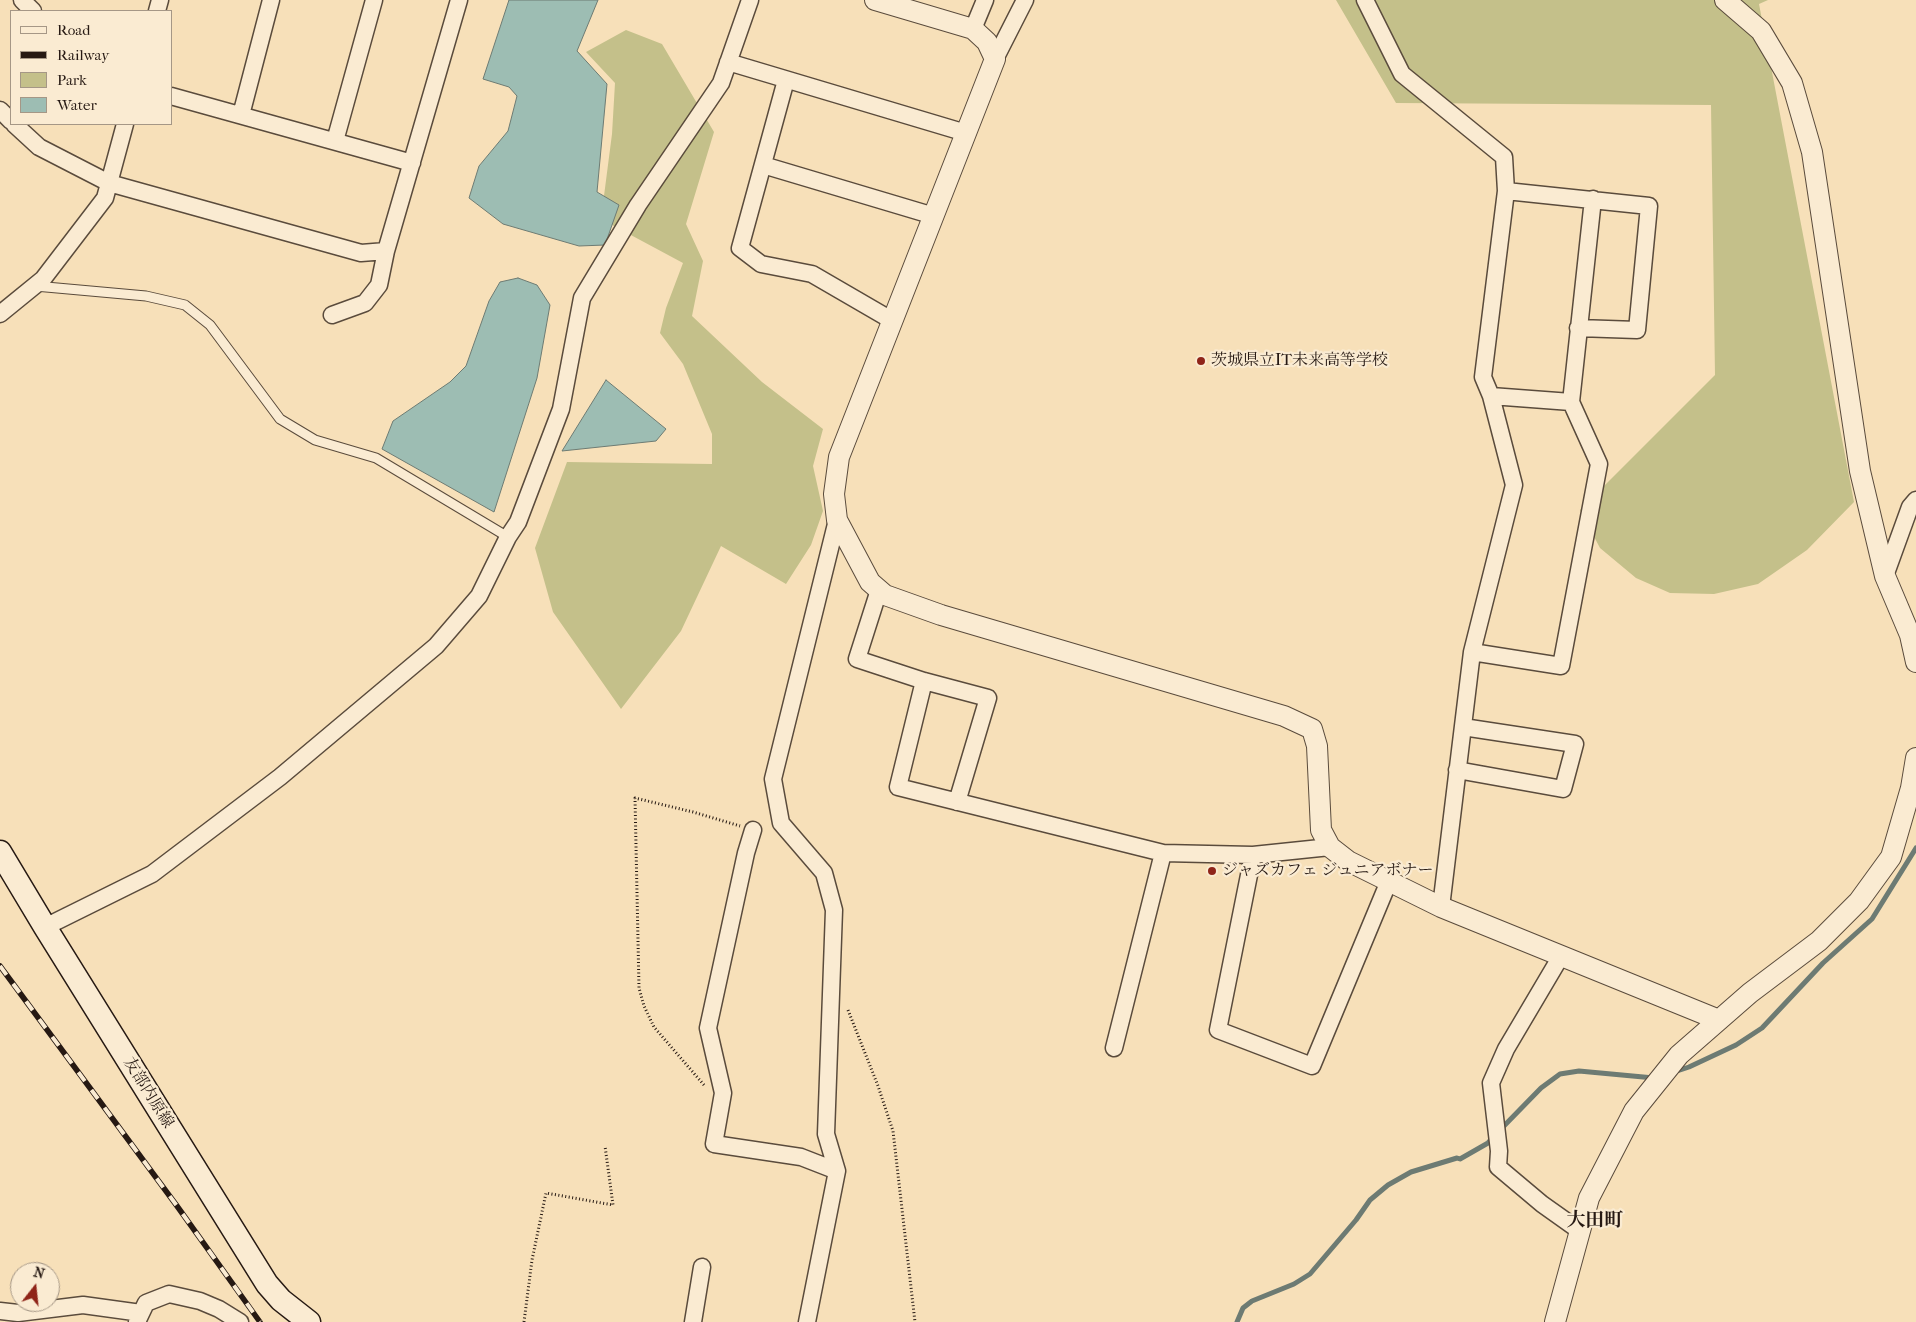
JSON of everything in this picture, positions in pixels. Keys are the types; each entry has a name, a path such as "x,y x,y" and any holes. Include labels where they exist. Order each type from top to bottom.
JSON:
{"main road":[{"name":"友部内原線","path":"0,852 267,1284 281,1300 308,1322"}],"street":[{"path":"22,0 32,10"},
{"path":"241,116 271,0"},
{"path":"336,142 374,0"},
{"path":"332,315 365,303 380,285 386,251 460,0"},
{"path":"45,927 152,874 280,777 436,646 479,596 508,537 518,522 561,409 582,298 638,205 721,83 750,0"},
{"path":"875,0 973,29 987,42 995,59"},
{"path":"973,29 985,0"},
{"path":"807,1322 837,1172 826,1134 834,910 824,873 781,823 773,779 837,520 834,494 840,457 995,59 1025,0"},
{"path":"1365,0 1402,74 1504,157 1506,191 1484,377 1491,396 1514,485 1472,652 1441,907"},
{"path":"1725,0 1761,31 1792,83 1812,152 1860,471 1885,576 1910,635 1916,657"},
{"path":"728,62 966,133"},
{"path":"786,80 740,248 761,264 812,274 893,321"},
{"path":"172,96 412,163"},
{"path":"0,110 10,120"},
{"path":"15,125 39,147 109,183 361,253 386,251"},
{"path":"0,314 42,279 106,198 125,125"},
{"path":"763,165 934,216"},
{"path":"1506,191 1649,206 1637,330 1578,328"},
{"path":"1472,652 1561,666 1600,464 1571,402 1593,199"},
{"path":"1491,396 1571,402"},
{"path":"1885,576 1910,507 1916,500"},
{"path":"837,520 870,582 886,595 941,615 1284,716 1312,729 1317,746 1321,830 1330,847 1348,861 1441,907 1719,1020"},
{"path":"879,590 857,659 924,681 988,698 957,802"},
{"path":"924,681 898,787 1163,853 1253,855 1330,847"},
{"path":"1457,770 1563,789 1575,744 1462,727"},
{"path":"1555,1322 1588,1198 1634,1111 1679,1055 1750,993 1819,941 1860,901 1891,857 1911,788 1916,758"},
{"path":"753,830 746,852 708,1028 723,1093 714,1144 802,1157 837,1172"},
{"path":"1114,1048 1163,853"},
{"path":"1253,855 1218,1030 1312,1066 1389,881"},
{"path":"1561,956 1506,1049 1491,1083 1499,1152 1498,1167 1542,1204 1580,1231"},
{"path":"693,1322 702,1267"},
{"path":"0,1311 18,1313 83,1305 126,1309 139,1317 146,1303 169,1294 200,1302 240,1322"}],"lane":[{"path":"35,286 146,296 185,305 210,325 280,419 315,440 376,458 508,537"}],"path":[{"path":"721,1100 712,1094 654,1027 644,1006 639,988 635,798 693,812 753,830"},
{"path":"846,1005 878,1086 893,1131 915,1322"},
{"path":"524,1322 532,1260 546,1193 613,1205 605,1146"}],"green space":[{"path":"1336,0 1768,0 1759,4 1854,502 1807,550 1758,584 1714,594 1670,593 1636,578 1600,548 1580,510 1715,375 1711,105 1396,103"},
{"path":"626,30 662,44 714,132 686,224 703,261 692,316 762,382 823,429 813,466 823,511 811,545 786,584 721,546 681,631 621,709 553,612 535,548 567,462 712,464 712,434 683,364 660,333 666,308 683,263 601,219 612,134 615,83 586,52"}],"water":[{"path":"509,0 598,0 577,51 607,84 597,192 619,205 605,245 579,246 503,224 469,198 479,166 508,131 517,96 509,87 483,79"},
{"path":"518,278 537,285 550,305 537,378 494,512 382,449 393,421 450,382 466,366 489,301 500,282"},
{"path":"606,380 666,429 656,441 562,451"}],"waterway":[{"path":"1674,1072 1736,1045 1762,1028 1823,963 1872,919 1916,848"},
{"path":"1500,1130 1541,1088 1560,1074 1579,1071 1654,1078"},
{"path":"1237,1322 1243,1308 1252,1301 1294,1284 1310,1274 1356,1220 1370,1200 1388,1185 1411,1172 1457,1158 1460,1159 1488,1143 1494,1136"}],"railway":[{"path":"0,966 260,1322"}],"place":[{"name":"茨城県立IT未来高等学校","path":"1201,361"},
{"name":"ジャズカフェ ジュニアボナー","path":"1212,871"}],"district":[{"name":"大田町","path":"1595,1221"}]}
